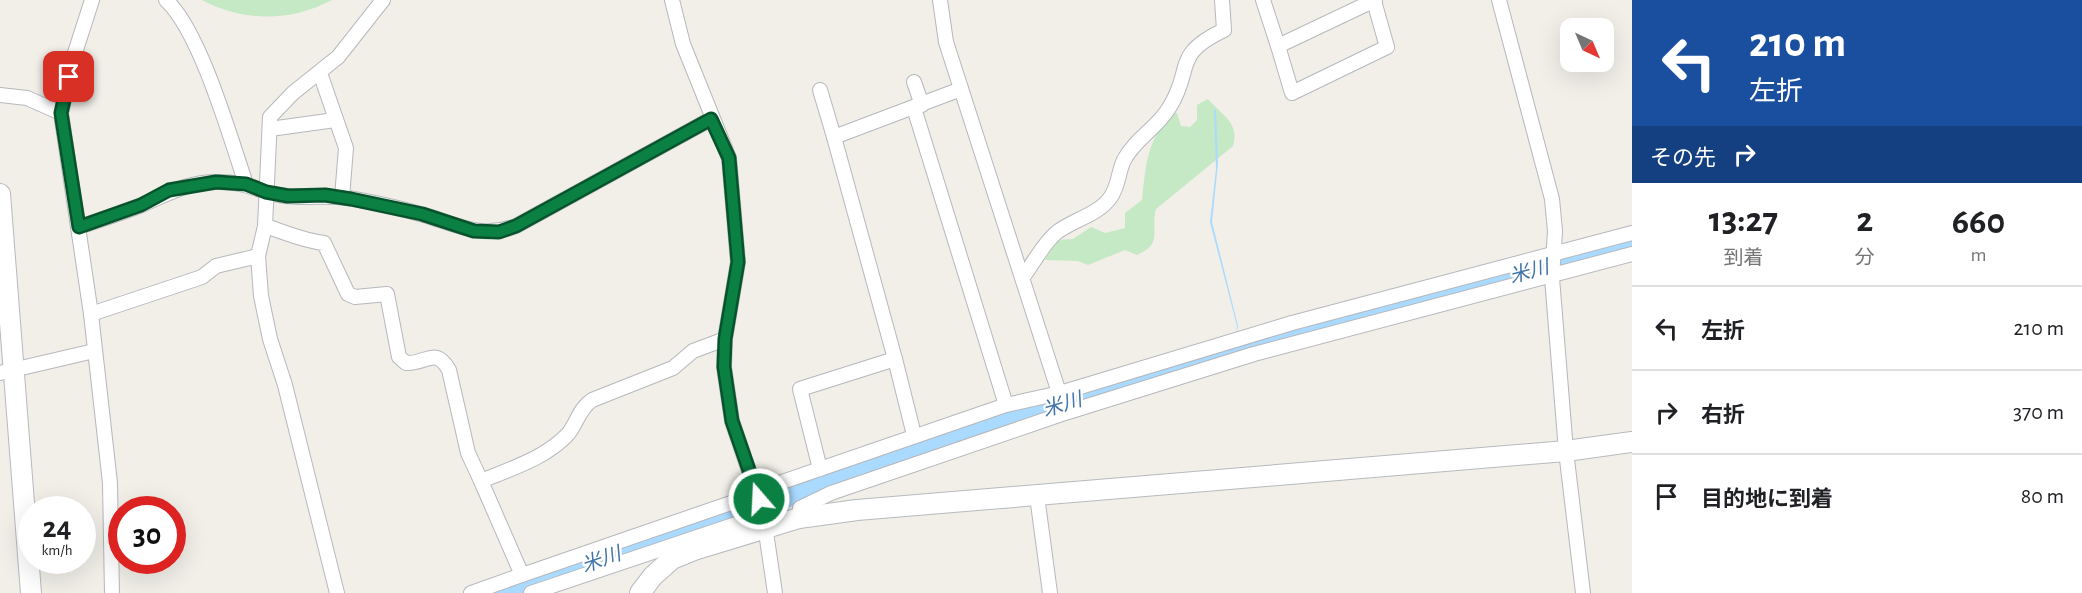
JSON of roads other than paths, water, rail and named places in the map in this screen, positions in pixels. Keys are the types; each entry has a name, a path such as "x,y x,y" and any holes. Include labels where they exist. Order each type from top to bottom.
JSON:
{"street":[{"path":"92,0 73,59 61,113 91,314 110,483 112,593"},
{"path":"166,0 186,26 197,49 246,184"},
{"path":"337,593 285,385 270,339 261,296 258,256 266,226 270,117 293,93 338,57 383,0"},
{"path":"672,0 683,44 711,119 729,158 738,262 725,339 724,367 732,421 764,518 775,593"},
{"path":"940,0 946,42 1065,412"},
{"path":"1023,277 1056,234 1109,200 1118,185 1123,162 1133,146 1158,123 1171,106 1189,53 1204,39 1224,30 1222,0"},
{"path":"1263,0 1292,93 1387,47 1375,0 1278,46"},
{"path":"1499,0 1552,199 1553,266 1566,451 1583,593"},
{"path":"320,73 346,148 342,198"},
{"path":"914,82 918,106 1006,405"},
{"path":"834,137 961,89"},
{"path":"820,90 914,435"},
{"path":"0,95 27,98 61,113"},
{"path":"79,227 141,205 169,190 216,182 246,184 266,192 288,196 325,195 342,198 422,214 474,231 499,232 516,226 711,119"},
{"path":"270,129 335,120"},
{"path":"0,194 7,372 31,593"},
{"path":"266,226 289,233 296,239 324,243 348,294 355,297 387,294 399,357 406,363 435,356 443,360 449,370 468,453 522,575"},
{"path":"799,518 800,508 831,492 1065,412 1254,354 1480,293 1632,233"},
{"path":"471,593 757,495 914,435 1006,405 1060,393 1292,323 1553,266 1632,254"},
{"path":"91,314 202,278 216,266 258,256"},
{"path":"481,481 534,458 555,445 568,433 584,406 592,400 673,368 693,351 725,339"},
{"path":"7,372 94,351"},
{"path":"820,469 800,389 895,359"},
{"path":"531,593 764,518 799,518 857,510 1566,451 1632,442"},
{"path":"1037,496 1050,593"},
{"path":"640,593 653,576 672,559 764,518"}],"water":[{"path":"1214,108 1218,163 1212,222 1238,326 1236,336 1237,326 1210,222 1216,169"}],"waterway":[{"name":"米川","path":"501,593 959,437 1100,392 1327,326 1632,244"}]}
